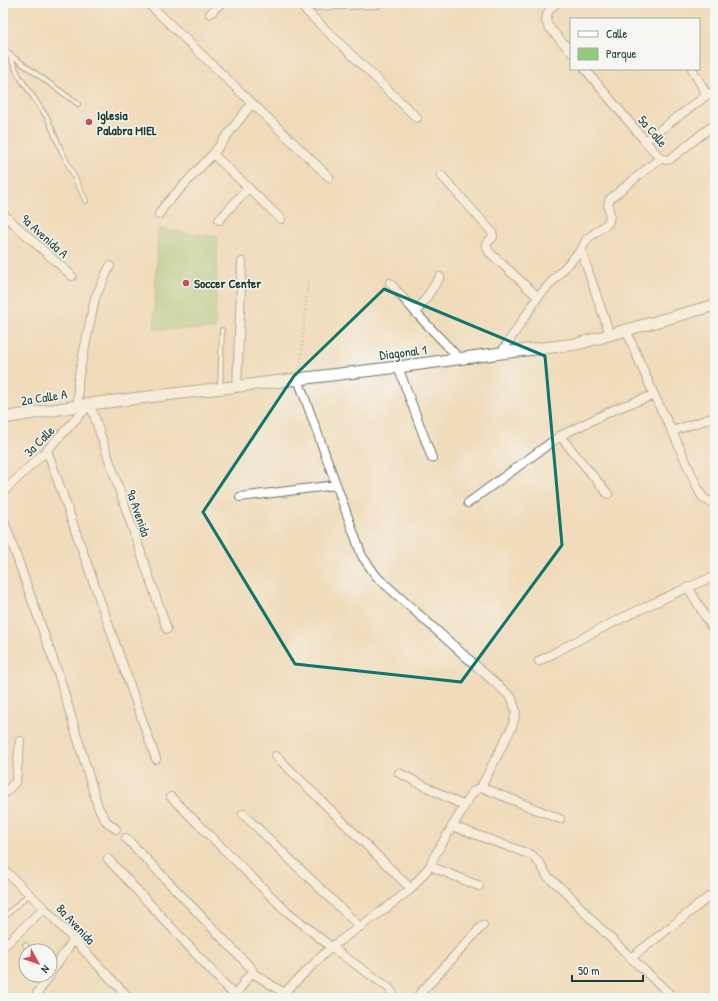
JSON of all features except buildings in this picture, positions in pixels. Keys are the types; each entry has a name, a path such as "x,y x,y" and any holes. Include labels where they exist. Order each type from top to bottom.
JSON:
{"street":[{"path":"148,3 329,177"},
{"path":"210,14 221,3"},
{"path":"556,3 550,9 546,21 548,26 570,51"},
{"path":"301,6 417,118"},
{"name":"5a Calle","path":"587,70 660,158 666,160 670,159 715,125"},
{"path":"644,140 711,93 693,70"},
{"path":"159,214 169,201 213,154 252,103"},
{"path":"213,154 281,219"},
{"path":"500,353 538,297 581,250 587,239 608,222 610,218 608,205 610,199 660,158"},
{"path":"441,175 492,232 493,238 486,244 489,252 538,297"},
{"path":"219,220 248,188"},
{"name":"9a Avenida A","path":"3,214 72,276"},
{"path":"581,250 610,335"},
{"path":"237,386 242,262"},
{"path":"78,406 78,380 95,298 110,266"},
{"path":"416,313 440,277"},
{"path":"390,283 416,313 460,359"},
{"name":"Diagonal 1","path":"90,404 576,344 715,305"},
{"path":"626,330 654,395 700,493 704,499 711,502 715,500"},
{"path":"398,367 432,458"},
{"path":"284,992 331,947 389,906 411,888 430,866 435,855 473,792 481,787 512,727 516,712 512,698 376,577 362,556 298,379"},
{"path":"468,503 560,436 615,409 654,395"},
{"name":"2a Calle A","path":"3,418 90,404"},
{"name":"3a Calle","path":"3,492 47,450 90,404"},
{"name":"9a Avenida","path":"90,404 167,630"},
{"path":"672,431 715,417"},
{"path":"560,436 608,494"},
{"path":"47,450 156,759"},
{"path":"240,497 336,485"},
{"path":"3,518 60,679 98,807 106,821 116,830"},
{"path":"539,661 578,640 688,587 715,576"},
{"path":"688,587 715,633"},
{"path":"3,794 16,781 20,741"},
{"path":"276,756 411,888"},
{"path":"399,773 464,806"},
{"path":"481,787 560,819"},
{"path":"171,797 283,908 331,947 389,988 396,998"},
{"path":"243,814 360,927"},
{"path":"452,826 532,856 541,865 547,876 567,893 668,996"},
{"path":"126,838 252,969 253,973 292,998"},
{"path":"108,859 234,997 246,979 253,973"},
{"path":"430,866 479,886"},
{"name":"8a Avenida","path":"3,869 44,908 127,997"},
{"path":"631,958 715,892"},
{"path":"3,947 44,908"},
{"path":"416,998 483,925"},
{"path":"58,961 74,939"},
{"path":"34,998 43,983"}],"lane":[{"path":"301,6 378,6"},
{"path":"3,48 9,54 78,104"},
{"path":"9,54 19,76 48,119 61,150 86,201"},
{"path":"220,388 222,330"},
{"path":"3,918 30,894"}],"path":[{"path":"298,379 308,280"}],"highlighted area":[{"path":"384,289 545,356 562,545 461,682 295,664 203,512 294,376"}],"green space":[{"name":"Soccer Center","path":"158,229 218,237 215,329 154,329"}],"place":[{"name":"Iglesia Palabra MIEL","path":"89,122"},
{"name":"Soccer Center","path":"186,283"}]}
